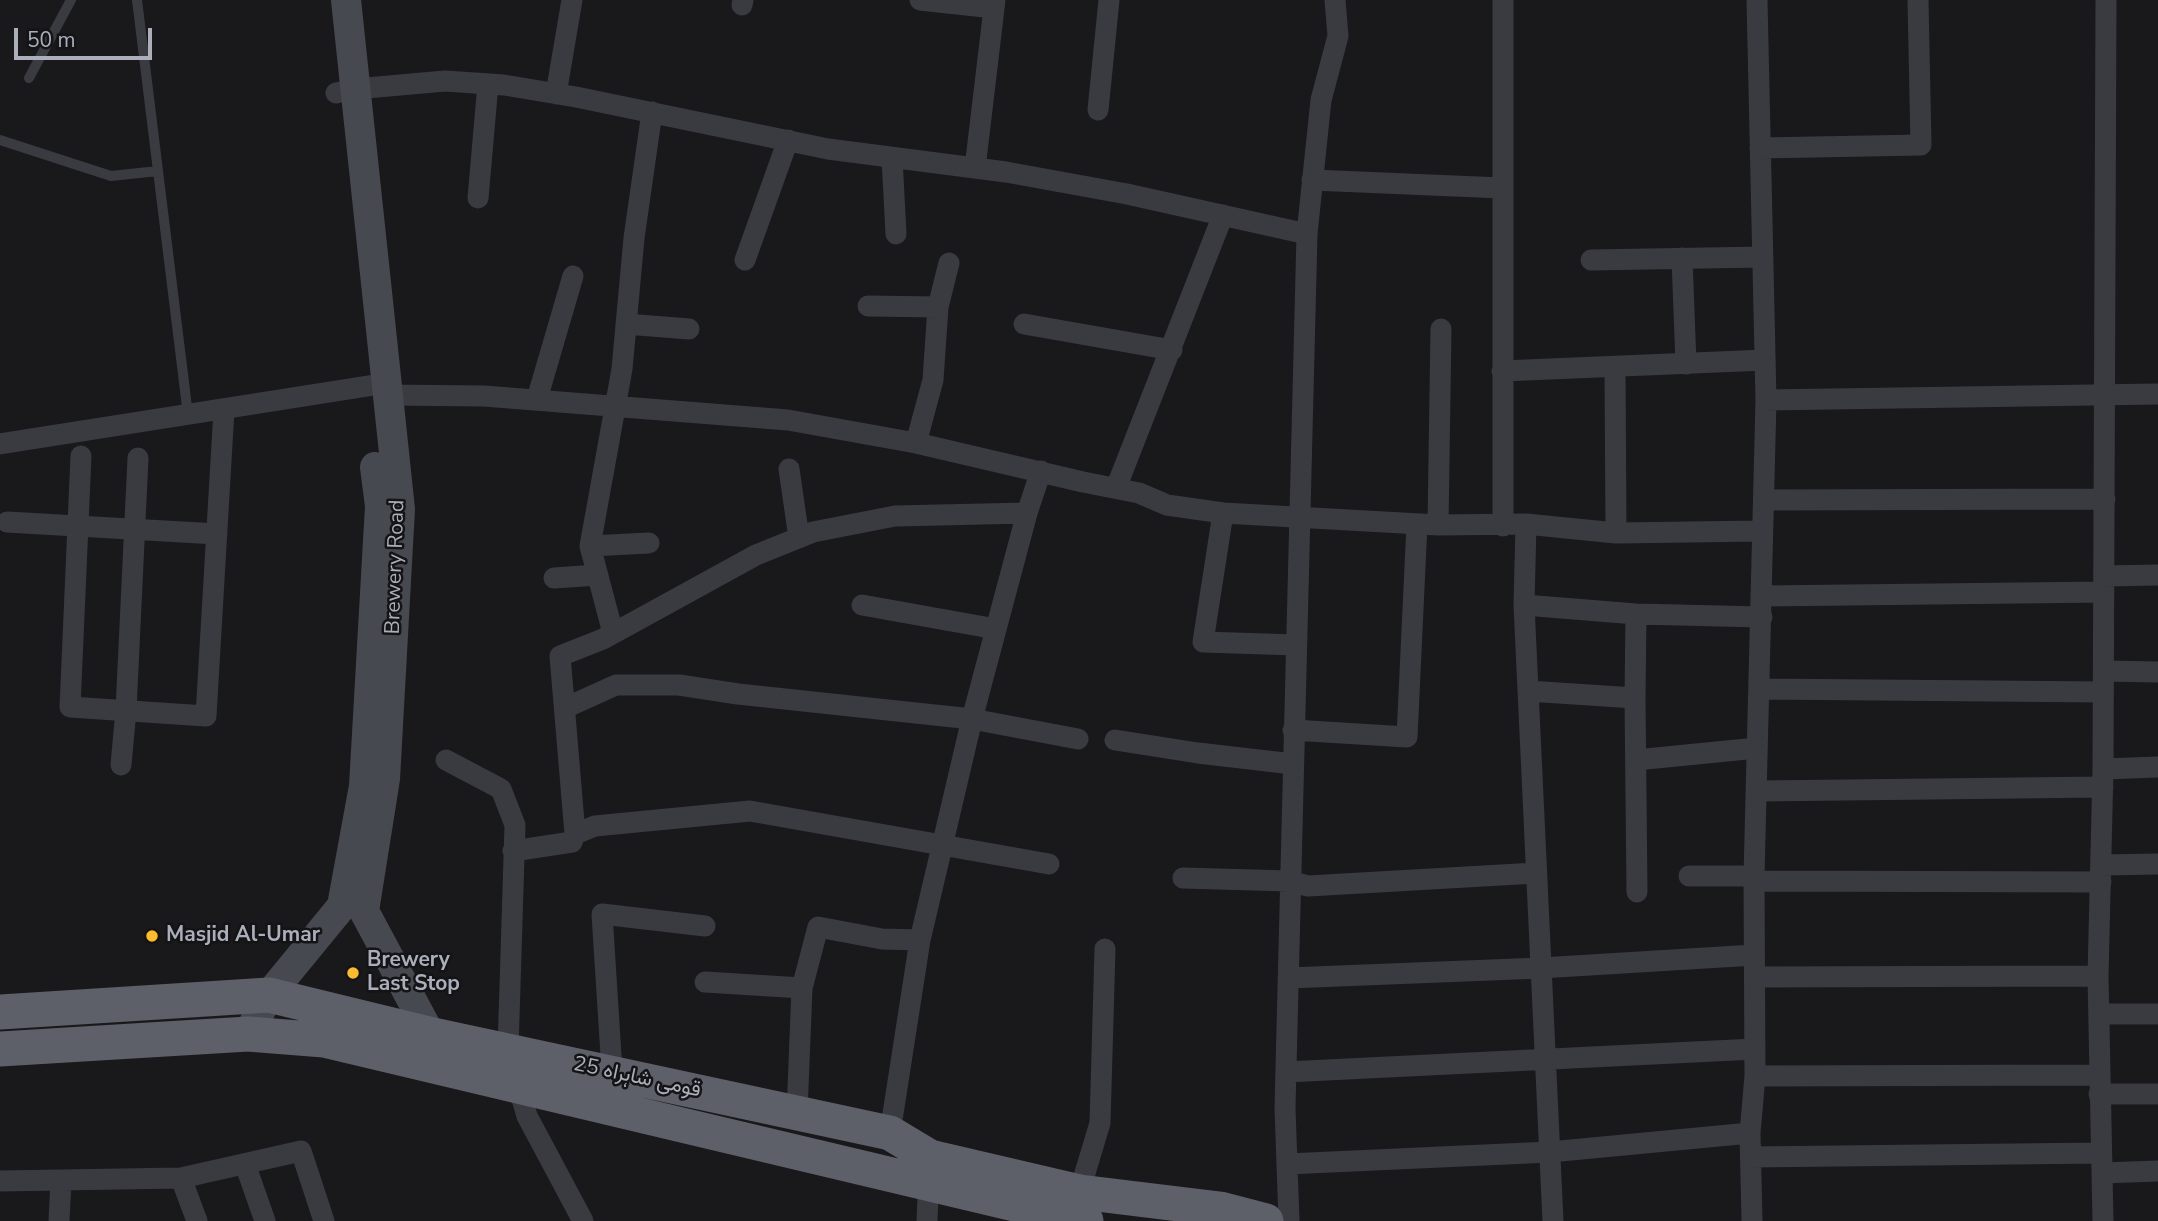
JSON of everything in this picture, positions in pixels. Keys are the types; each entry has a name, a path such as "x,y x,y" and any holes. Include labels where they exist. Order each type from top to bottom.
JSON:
{"highway":[{"name":"قومی شاہراہ 25","path":"0,1012 269,995 429,1034 508,1049 570,1065 612,1071 890,1133 929,1171"},
{"name":"قومی شاہراہ 25","path":"0,1049 248,1034 324,1040 519,1088 929,1171 1077,1213 1221,1215 1266,1221"}],"main road":[{"name":"Brewery Road","path":"248,1034 269,995 353,909 364,786 380,506 380,387 345,91 327,0"},
{"name":"Brewery Road","path":"345,91 346,0"},
{"path":"353,909 450,1071"}],"street":[{"path":"556,94 572,0"},
{"path":"920,0 995,4 975,168"},
{"path":"1098,110 1109,0"},
{"path":"1289,1221 1287,978 1307,234 1321,100 1338,36 1335,0"},
{"path":"1503,0 1503,526"},
{"path":"1752,1221 1750,1133 1755,1076 1757,748 1766,400 1757,0"},
{"path":"1760,148 1922,145 1918,0"},
{"path":"2104,1221 2098,976 2104,681 2106,0"},
{"path":"345,91 445,81 556,94 828,149 975,168 1127,194 1307,234"},
{"path":"478,198 488,84"},
{"path":"613,633 590,546 622,369 634,238 652,113"},
{"path":"745,260 788,140"},
{"path":"892,158 896,234"},
{"path":"1312,180 1502,188"},
{"path":"1116,488 1223,215"},
{"path":"1591,260 1763,257"},
{"path":"1682,258 1686,364"},
{"path":"916,443 933,380 938,307 949,263"},
{"path":"537,399 573,276"},
{"path":"868,306 938,307"},
{"path":"626,324 689,329"},
{"path":"1024,324 1172,350"},
{"path":"1293,730 1408,737 1441,329"},
{"path":"1502,371 1765,360"},
{"path":"1615,367 1616,533"},
{"path":"0,444 380,387 789,420 916,443 1139,493 1167,505 1223,513 1427,525 1526,524 1616,533 1762,531"},
{"path":"1766,400 2158,394"},
{"path":"81,456 71,707 206,716 224,410"},
{"path":"121,765 138,458"},
{"path":"789,469 799,538"},
{"path":"890,1133 920,940 972,719 1027,513 1041,471"},
{"path":"1764,500 2105,499"},
{"path":"513,851 572,842 575,834 560,656 613,633 757,555 813,532 895,516 1027,513"},
{"path":"1223,513 1203,642 1296,645"},
{"path":"7,522 216,534"},
{"path":"1526,524 1524,605 1553,1221"},
{"path":"590,546 649,543"},
{"path":"554,578 598,575"},
{"path":"1524,605 1636,614 2104,584 2158,575"},
{"path":"862,605 996,629"},
{"path":"1636,614 1637,891"},
{"path":"1760,689 2104,681 2158,672"},
{"path":"565,708 616,685 679,685 738,694 972,719 1078,739"},
{"path":"1528,691 1635,698"},
{"path":"1115,740 1293,764"},
{"path":"1636,760 1757,748"},
{"path":"446,760 501,789 515,825 508,1049 527,1116 583,1221"},
{"path":"1758,791 2103,778 2158,767"},
{"path":"575,834 595,826 750,811 1049,864"},
{"path":"1689,876 1755,878 2101,873 2158,864"},
{"path":"1183,878 1289,881 1308,886 1536,873"},
{"path":"612,1071 602,914 705,926"},
{"path":"797,1113 802,988 818,927 882,939 920,940"},
{"path":"1077,1213 1100,1122 1105,949"},
{"path":"1287,978 1541,968 1754,955"},
{"path":"1755,977 2098,976"},
{"path":"705,982 802,988"},
{"path":"2099,1014 2158,1013"},
{"path":"1286,1072 1755,1049"},
{"path":"1755,1076 2099,1085 2158,1094"},
{"path":"1287,1164 1550,1152 1750,1133"},
{"path":"0,1181 181,1178 301,1151 324,1221"},
{"path":"1751,1157 2101,1163 2158,1171"},
{"path":"245,1164 265,1221"},
{"path":"927,1221 929,1171"},
{"path":"181,1178 197,1221"},
{"path":"59,1221 61,1181"}],"lane":[{"path":"29,78 71,0"},
{"path":"137,0 188,415"},
{"path":"0,140 111,176 158,171"}],"place":[{"name":"Masjid Al-Umar","path":"152,936"},
{"name":"Brewery Last Stop","path":"353,973"}]}
